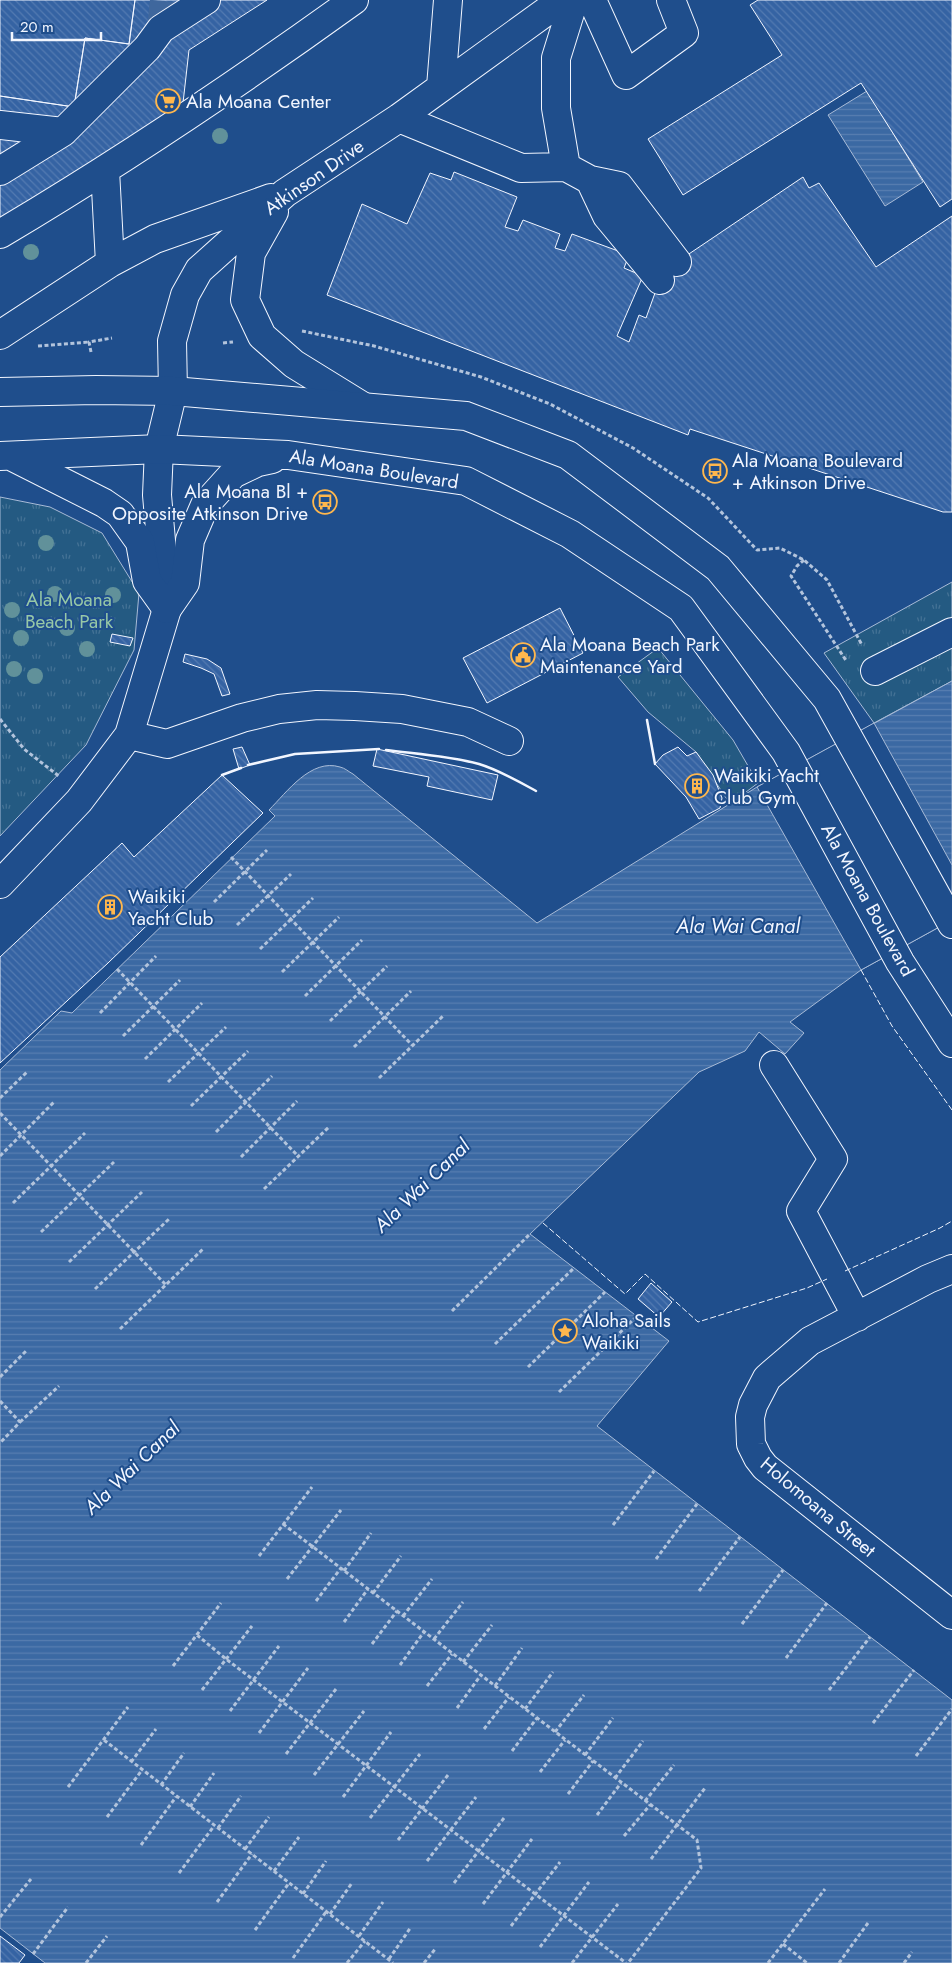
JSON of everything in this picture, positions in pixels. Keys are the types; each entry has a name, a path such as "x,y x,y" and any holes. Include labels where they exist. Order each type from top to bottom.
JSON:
{"main road":[{"path":"0,171 63,132 147,48 161,29 206,0"},
{"path":"0,234 105,170 289,47 354,0"},
{"path":"441,87 448,0"},
{"name":"Atkinson Drive","path":"167,610 157,495 159,449 173,391 172,341 185,295 199,270 285,193 399,118 562,0"},
{"path":"566,167 556,108 556,58 574,0"},
{"path":"592,0 626,75 684,33 671,0"},
{"path":"399,118 521,168 566,167 590,180 607,216 668,271"},
{"path":"0,125 63,132"},
{"path":"105,170 110,264"},
{"path":"0,335 110,264 156,239 285,193"},
{"path":"285,193 251,253 245,300 262,336 294,364 362,406"},
{"path":"0,392 173,391 466,416 568,455 718,568 827,699 952,924"},
{"name":"Ala Moana Boulevard","path":"5,456 159,449 288,455 466,481 570,534 681,608 786,752 900,962 952,1043"},
{"path":"0,884 80,801 129,735 167,610 186,582 190,540 204,506 232,474 258,462 288,455"},
{"path":"5,456 104,503 120,514 140,542 147,581 167,610"},
{"path":"875,670 952,632"},
{"path":"129,735 166,744 242,718 279,709 317,705 402,709 468,722 509,741"},
{"path":"774,1065 833,1159 801,1212 857,1317"},
{"name":"Holomoana Street","path":"952,1259 940,1274 810,1342 767,1378 753,1405 750,1418 751,1444 755,1454 765,1467 952,1615"}],"path":[{"path":"38,346 89,342 112,338"},
{"path":"89,342 91,352"},
{"path":"758,550 780,548 804,560 827,580 875,670"},
{"path":"804,560 797,566 791,576 849,664"},
{"path":"0,719 24,749 54,774"},
{"path":"214,902 267,850"},
{"path":"231,857 412,1045"},
{"path":"237,925 291,874"},
{"path":"260,949 313,898"},
{"path":"282,972 340,917"},
{"path":"305,996 362,940"},
{"path":"100,1013 156,956"},
{"path":"330,1021 387,966"},
{"path":"117,969 298,1156"},
{"path":"123,1036 180,980"},
{"path":"354,1047 412,991"},
{"path":"146,1059 202,1003"},
{"path":"379,1078 443,1016"},
{"path":"168,1082 226,1027"},
{"path":"191,1106 248,1051"},
{"path":"0,1098 27,1072"},
{"path":"216,1132 272,1076"},
{"path":"0,1156 55,1101"},
{"path":"241,1157 297,1101"},
{"path":"0,1113 166,1285"},
{"path":"264,1189 329,1127"},
{"path":"13,1203 85,1133"},
{"path":"41,1232 114,1162"},
{"path":"70,1262 142,1192"},
{"path":"95,1290 169,1219"},
{"path":"452,1311 530,1234"},
{"path":"120,1329 204,1248"},
{"path":"495,1344 574,1268"},
{"path":"528,1367 605,1292"},
{"path":"559,1392 637,1316"},
{"path":"0,1376 26,1350"},
{"path":"0,1443 58,1386"},
{"path":"0,1401 20,1422"},
{"path":"612,1525 654,1471"},
{"path":"259,1556 312,1487"},
{"path":"656,1559 697,1504"},
{"path":"287,1579 341,1510"},
{"path":"198,1634 226,1659 627,1963 700,1868 697,1840 283,1524"},
{"path":"344,1571 371,1533"},
{"path":"700,1591 740,1537"},
{"path":"373,1593 401,1556"},
{"path":"316,1601 341,1568"},
{"path":"742,1624 783,1570"},
{"path":"403,1616 432,1579"},
{"path":"344,1622 368,1589"},
{"path":"434,1639 463,1602"},
{"path":"786,1658 826,1603"},
{"path":"173,1666 221,1604"},
{"path":"372,1644 397,1611"},
{"path":"463,1662 492,1625"},
{"path":"202,1690 252,1626"},
{"path":"400,1665 424,1632"},
{"path":"829,1690 870,1637"},
{"path":"230,1711 279,1646"},
{"path":"495,1686 522,1648"},
{"path":"427,1686 452,1654"},
{"path":"258,1733 308,1668"},
{"path":"873,1723 914,1670"},
{"path":"525,1709 553,1672"},
{"path":"457,1708 481,1675"},
{"path":"286,1754 336,1689"},
{"path":"555,1732 584,1695"},
{"path":"484,1729 509,1697"},
{"path":"68,1787 128,1708"},
{"path":"916,1756 952,1709"},
{"path":"314,1776 364,1711"},
{"path":"512,1750 537,1718"},
{"path":"584,1755 613,1718"},
{"path":"131,1762 156,1729"},
{"path":"342,1797 391,1732"},
{"path":"104,1740 161,1786 393,1963"},
{"path":"540,1772 565,1740"},
{"path":"615,1778 643,1741"},
{"path":"161,1786 184,1753"},
{"path":"370,1818 420,1754"},
{"path":"568,1794 593,1762"},
{"path":"645,1801 674,1765"},
{"path":"107,1817 142,1770"},
{"path":"190,1807 214,1773"},
{"path":"398,1840 448,1775"},
{"path":"597,1815 621,1783"},
{"path":"651,1859 705,1788"},
{"path":"141,1845 176,1796"},
{"path":"179,1873 241,1796"},
{"path":"427,1861 476,1796"},
{"path":"624,1836 650,1804"},
{"path":"245,1849 269,1817"},
{"path":"454,1883 504,1818"},
{"path":"274,1871 299,1838"},
{"path":"483,1904 532,1839"},
{"path":"217,1902 252,1854"},
{"path":"303,1894 326,1861"},
{"path":"511,1926 560,1862"},
{"path":"0,1917 31,1879"},
{"path":"540,1948 589,1882"},
{"path":"255,1930 289,1883"},
{"path":"292,1958 352,1883"},
{"path":"768,1963 824,1889"},
{"path":"358,1936 383,1902"},
{"path":"572,1963 618,1904"},
{"path":"33,1954 68,1907"},
{"path":"839,1963 868,1924"},
{"path":"389,1959 411,1927"},
{"path":"86,1963 107,1936"},
{"path":"348,1963 365,1941"},
{"path":"783,1944 807,1963"},
{"path":"424,1963 436,1948"},
{"path":"904,1963 912,1952"}],"green space":[{"name":"Ala Moana Beach Park","path":"0,497 50,507 102,533 139,593 134,650 86,745 0,836"},
{"path":"952,582 952,681 874,723 824,653"},
{"path":"658,648 733,740 758,783 730,804 696,752 648,712 618,677"}],"water":[{"path":"867,91 923,182 885,206 828,115"},
{"name":"Ala Wai Canal","path":"952,681 952,920 861,970 790,1022 804,1033 785,1054 759,1032 745,1051 699,1072 530,1234 669,1341 597,1426 952,1700 952,1963 45,1963 0,1928 0,1070 61,1011 72,1013 275,816 269,810 300,778 319,767 340,767 353,774 537,923 757,787"}],"pier":[{"path":"874,723 952,865 952,920 861,970 757,787"}],"building":[{"path":"0,0 135,0 129,44 85,38 74,107 0,96"},
{"path":"135,0 267,0 189,50 183,103 0,221 0,96 74,107 85,38 129,44"},
{"path":"758,0 952,0 952,199 940,207 861,83 683,195 648,139 782,55 750,5"},
{"path":"454,172 517,197 505,227 518,231 523,220 560,234 555,248 565,251 572,234 629,255 624,268 643,276 617,336 629,342 639,315 646,318 664,268 677,262 803,177 809,188 819,183 876,267 952,216 952,512 943,512 690,429 688,435 327,295 362,204 407,224 430,173 451,180"},
{"name":"Ala Moana Beach Park Maintenance Yard","path":"560,608 583,653 487,703 463,658"},
{"path":"112,634 133,638 130,646 110,642"},
{"path":"185,654 207,659 221,668 230,694 222,696 214,674 183,662"},
{"path":"242,747 250,765 239,769 233,749"},
{"name":"Waikiki Yacht Club Gym","path":"678,747 687,756 696,752 713,775 722,798 720,808 699,819 686,797 655,764 663,755"},
{"path":"377,749 498,775 492,800 427,786 429,777 373,766"},
{"name":"Waikiki Yacht Club","path":"222,775 263,813 108,963 0,1063 0,957 122,843 134,857"},
{"path":"651,1283 672,1302 659,1317 638,1299"},
{"path":"0,1936 25,1955 19,1963 0,1963"}],"tunnel":[{"path":"161,29 164,0"}],"fence":[{"path":"861,970 892,1026 952,1110"},
{"path":"845,1271 952,1221"},
{"path":"543,1223 625,1294 645,1274 698,1322 807,1288 827,1279"}],"wall":[{"path":"647,720 655,764"},
{"path":"248,765 295,754 379,749"},
{"path":"386,750 445,757 479,764 536,791"},
{"path":"222,775 241,768"}],"place":[{"name":"Ala Moana Center","path":"168,101"},
{"name":"Ala Moana Boulevard + Atkinson Drive","path":"715,471"},
{"name":"Ala Moana Bl + Opposite Atkinson Drive","path":"325,502"},
{"name":"Ala Moana Beach Park Maintenance Yard","path":"523,655"},
{"name":"Waikiki Yacht Club Gym","path":"697,786"},
{"name":"Waikiki Yacht Club","path":"110,907"},
{"name":"Aloha Sails Waikiki","path":"565,1331"}]}
